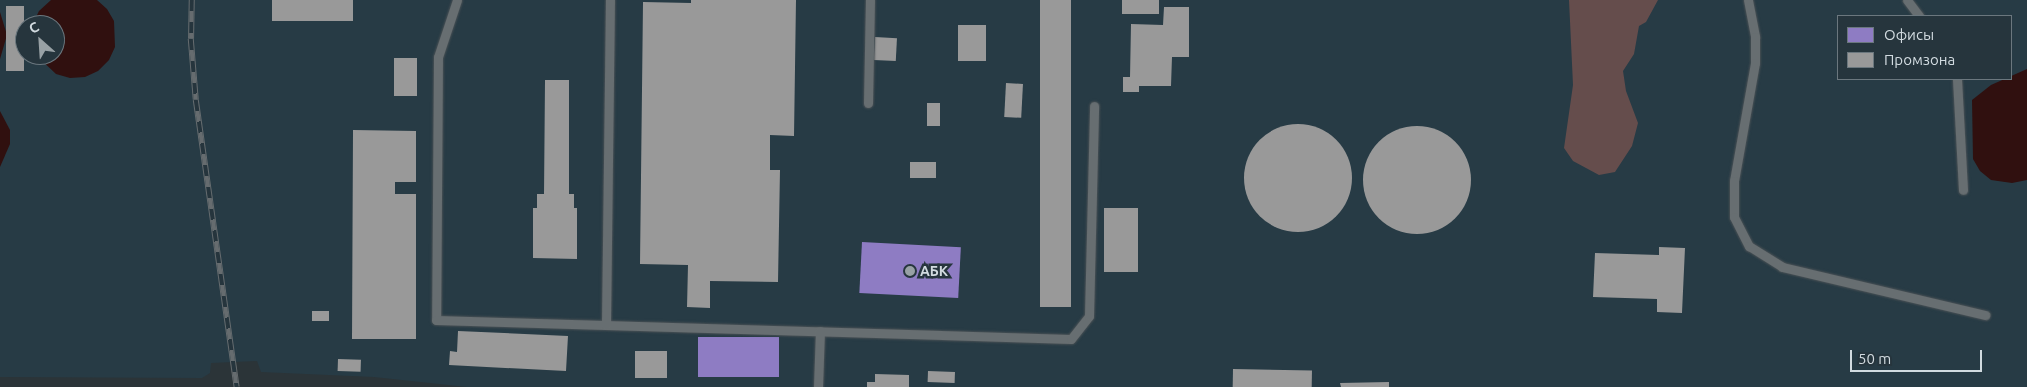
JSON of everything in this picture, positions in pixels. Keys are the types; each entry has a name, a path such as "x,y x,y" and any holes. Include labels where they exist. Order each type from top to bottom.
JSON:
{"lane":[{"path":"457,0 438,57 436,320 1071,339 1089,316 1094,106"},
{"path":"606,324 610,0"},
{"path":"868,103 870,0"},
{"path":"1748,0 1755,37 1755,63 1734,181 1734,217 1750,246 1790,269 1985,315"},
{"path":"1907,0 1918,15"},
{"path":"1956,80 1963,190"},
{"path":"818,387 820,331"}],"shaded area":[{"path":"0,0 2027,0 2027,387 467,387 374,377 261,372 257,361 211,363 210,373 202,378 0,377"},
{"path":"51,0 97,0 107,9 114,21 115,47 109,60 98,71 85,77 70,78 56,74 47,65 65,65 65,15 37,15"},
{"path":"1569,0 1658,0 1646,22 1639,26 1634,54 1623,71 1626,91 1638,123 1632,146 1615,172 1599,175 1573,161 1564,148 1573,85"},
{"path":"0,12 7,35 0,59"},
{"path":"2027,69 2027,180 2012,183 1991,180 1980,171 1973,159 1972,100 1991,85 2002,80 2012,80 2012,76"},
{"path":"0,111 10,130 10,144 0,167"}],"building: Офисы":[{"name":"АБК","path":"862,242 961,247 958,298 859,293"},
{"path":"698,337 779,337 779,377 698,377"}],"building: Промзона":[{"path":"272,0 353,0 353,21 272,21"},
{"path":"691,0 796,0 794,136 770,135 770,170 780,170 778,282 710,281 710,308 687,307 688,265 640,264 643,2 691,3"},
{"path":"1040,0 1071,0 1071,307 1040,307"},
{"path":"1122,0 1159,0 1159,14 1122,14"},
{"path":"6,6 24,6 24,15 15,15 15,65 24,65 24,71 6,71"},
{"path":"1164,7 1189,7 1189,57 1172,57 1171,86 1139,86 1139,92 1123,92 1123,77 1130,77 1131,24 1163,25"},
{"path":"958,25 986,25 986,61 958,61"},
{"path":"875,37 897,38 896,61 874,60"},
{"path":"394,58 417,58 417,96 394,96"},
{"path":"545,80 569,80 569,194 574,194 574,208 577,208 577,259 533,258 533,208 537,208 537,194 544,194"},
{"path":"1006,83 1023,84 1021,118 1004,117"},
{"path":"927,103 940,103 940,126 927,126"},
{"path":"1298,124 1319,128 1336,140 1348,157 1352,178 1348,199 1336,216 1319,228 1298,232 1277,228 1260,216 1248,199 1244,178 1248,157 1260,140 1277,128"},
{"path":"1417,126 1438,130 1455,142 1467,159 1471,180 1467,201 1455,218 1438,230 1417,234 1396,230 1379,218 1367,201 1363,180 1367,159 1379,142 1396,130"},
{"path":"353,130 416,131 416,182 395,182 395,194 416,194 416,339 352,339"},
{"path":"910,162 936,162 936,178 910,178"},
{"path":"1104,208 1138,208 1138,272 1104,272"},
{"path":"1659,247 1685,248 1682,313 1657,312 1657,299 1593,297 1595,253 1659,255"},
{"path":"312,311 329,311 329,321 312,321"},
{"path":"458,331 568,336 566,371 449,365 450,351 457,352"},
{"path":"635,351 667,351 667,378 635,378"},
{"path":"338,359 361,360 361,372 338,371"},
{"path":"1233,369 1312,370 1312,387 1233,387"},
{"path":"928,371 955,372 955,383 928,382"},
{"path":"875,374 909,375 909,387 867,387 867,382 875,382"},
{"path":"1389,382 1389,387 1341,387 1340,383"}],"railway":[{"path":"192,0 191,39 196,100 237,387"}],"place":[{"name":"АБК","path":"910,271"}]}
